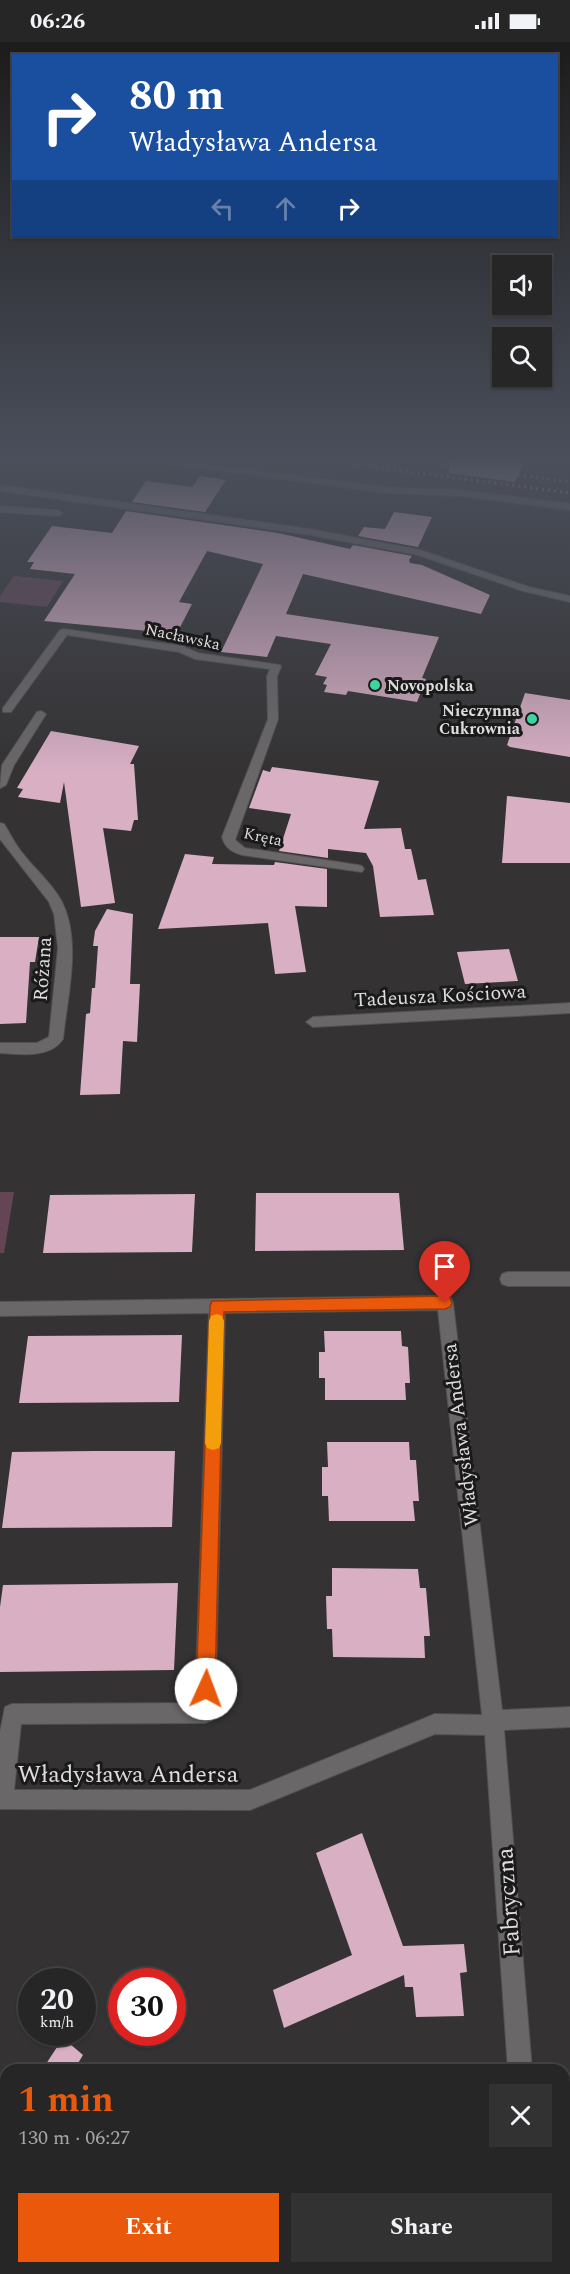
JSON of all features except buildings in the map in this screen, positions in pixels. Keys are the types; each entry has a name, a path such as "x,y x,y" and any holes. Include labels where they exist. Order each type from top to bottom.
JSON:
{"street":[{"path":"450,563 526,589 570,599"},
{"name":"Nacławska","path":"7,710 64,632 135,641 182,649 195,656 276,667 272,676 273,719 264,745"},
{"path":"0,785 8,765 41,714"},
{"name":"Kręta","path":"264,745 228,837 229,842 242,851 358,869"},
{"name":"Różana","path":"0,827 5,839 56,903 63,918 66,934 56,1039 48,1046 36,1049 0,1048"},
{"name":"Tadeusza Kościowa","path":"313,1022 570,1008"},
{"path":"508,1279 570,1279"},
{"name":"Władysława Andersa","path":"0,1309 217,1306 445,1303 494,1727 435,1724 250,1800 3,1800 12,1714 205,1713 217,1306"},
{"path":"494,1727 570,1717"},
{"name":"Fabryczna","path":"494,1727 520,2064"}],"shaded area":[{"path":"14,576 63,581 47,607 0,602 0,596"},
{"path":"0,1192 14,1192 4,1253 0,1253"}],"slow traffic":[{"path":"213,1443 217,1321"}],"place":[{"name":"Novopolska","path":"375,685"},
{"name":"Nieczynna Cukrownia","path":"532,719"}],"route":[{"path":"206,1689 217,1306 445,1303"}]}
